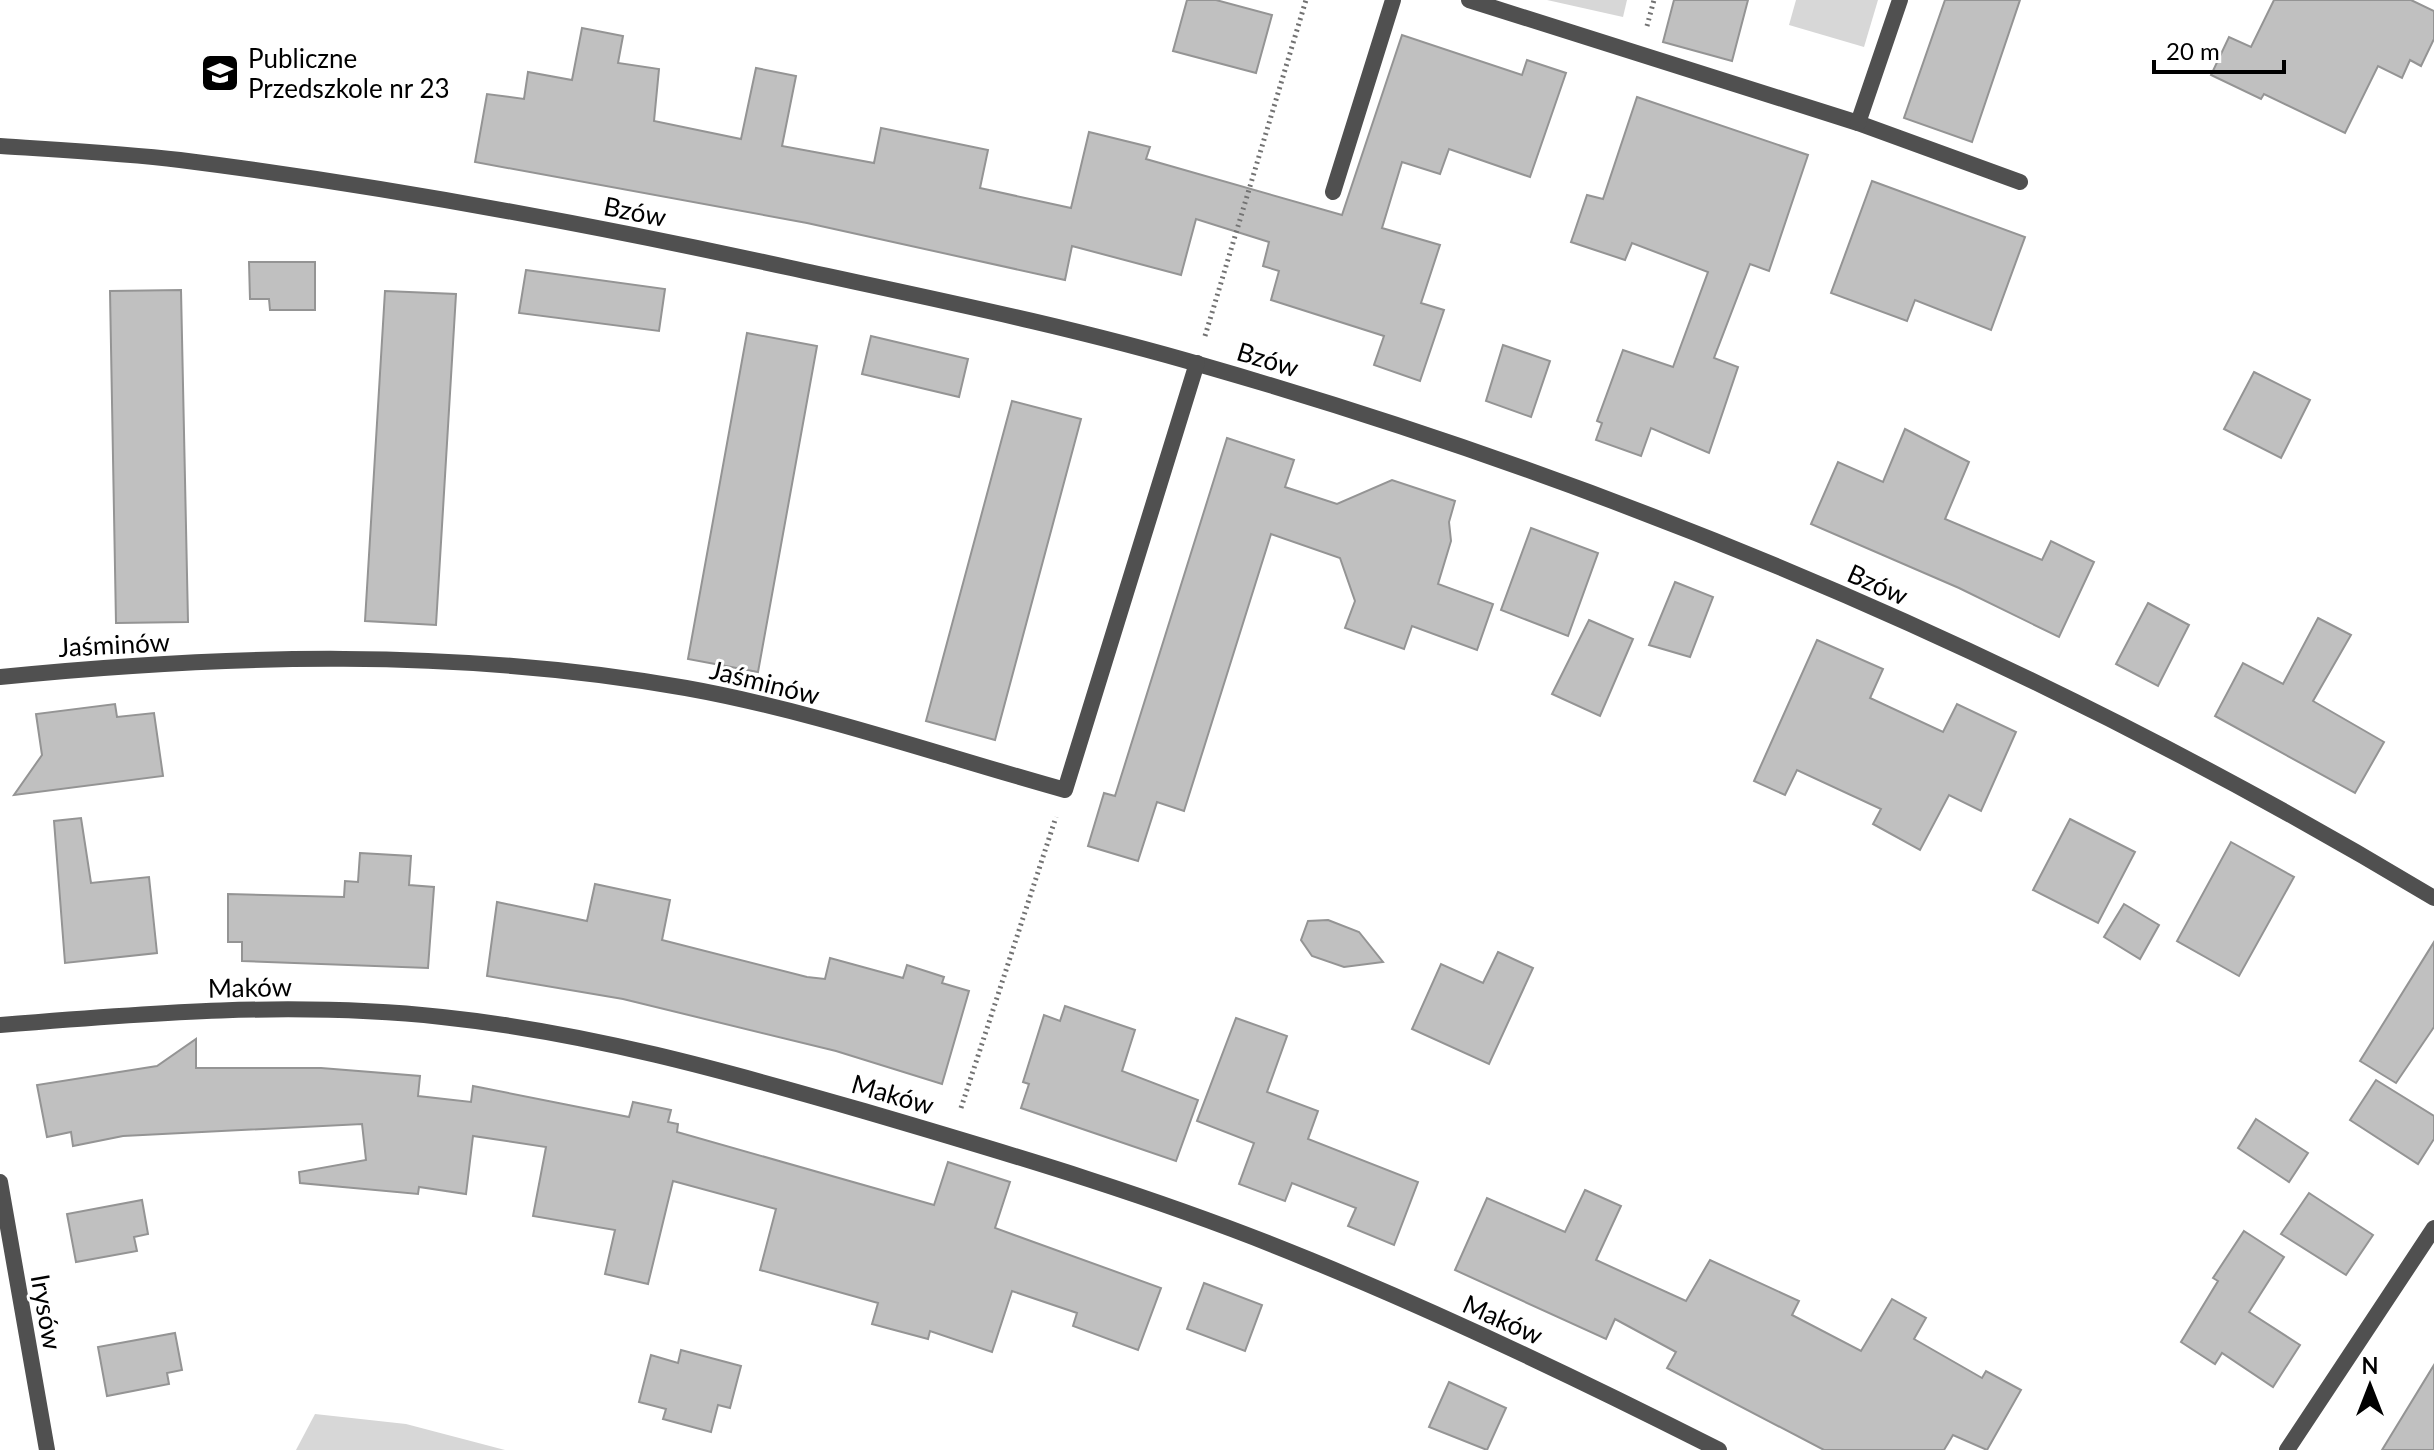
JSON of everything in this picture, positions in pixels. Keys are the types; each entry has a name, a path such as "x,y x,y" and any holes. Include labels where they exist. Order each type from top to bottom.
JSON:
{"street":[{"path":"1333,192 1393,0"},
{"path":"1469,0 1858,123 2020,182"},
{"path":"1858,123 1900,0"},
{"name":"Bzów","path":"0,146 176,160 663,240 957,304 1197,363 1450,442 1734,548 1863,602 2152,739 2334,838 2434,898"},
{"path":"1065,790 1197,363"},
{"name":"Jaśminów","path":"0,677 290,660 389,657 479,661 674,686 790,711 1065,790"},
{"name":"Maków","path":"0,1025 173,1012 345,1010 441,1017 538,1030 687,1062 952,1137 1204,1219 1309,1259 1551,1366 1719,1450"},
{"name":"Irysów","path":"0,1182 47,1450"},
{"path":"2287,1450 2434,1228"}],"path":[{"path":"1197,363 1306,0"},
{"path":"952,1137 1065,790"}],"shaded area":[{"path":"1547,0 1627,0 1623,17"},
{"path":"1796,0 1878,0 1864,47 1789,25"},
{"path":"315,1414 406,1424 505,1450 296,1450"}],"building":[{"path":"1187,0 1216,0 1272,15 1256,73 1173,51"},
{"path":"1674,0 1748,0 1732,61 1663,42"},
{"path":"1945,0 2020,0 1972,142 1904,118"},
{"path":"2274,0 2411,0 2434,11 2434,39 2421,66 2410,60 2402,78 2378,66 2345,133 2264,94 2261,99 2211,75 2229,37 2251,47"},
{"path":"582,28 623,36 618,63 659,69 654,121 741,139 756,68 796,76 782,146 874,163 881,128 988,150 980,188 1071,208 1089,132 1150,147 1146,159 1342,215 1402,35 1522,75 1527,60 1566,73 1530,177 1449,149 1440,174 1402,162 1382,228 1440,245 1421,303 1444,310 1420,381 1374,365 1384,336 1271,300 1279,271 1263,266 1269,242 1196,219 1181,275 1072,246 1065,280 807,223 475,162 487,94 524,99 528,72 572,80"},
{"path":"1637,97 1808,155 1769,271 1750,264 1714,358 1738,367 1709,453 1651,428 1641,456 1596,440 1602,423 1597,421 1623,350 1673,367 1708,272 1632,243 1625,260 1571,242 1587,195 1603,199"},
{"path":"1872,181 2025,237 1991,330 1915,300 1907,321 1831,293"},
{"path":"249,262 315,262 315,310 270,310 269,299 250,299"},
{"path":"526,270 665,289 659,331 519,313"},
{"path":"181,290 188,622 116,623 110,291"},
{"path":"385,291 456,294 436,625 365,621"},
{"path":"747,333 817,346 758,672 688,659"},
{"path":"871,336 968,359 959,397 862,374"},
{"path":"1503,345 1550,361 1531,417 1486,401"},
{"path":"2254,372 2310,400 2281,458 2224,429"},
{"path":"1012,401 1081,419 995,740 926,721"},
{"path":"1905,429 1969,462 1945,519 2042,560 2051,541 2094,562 2059,637 1959,588 1811,524 1838,462 1883,482"},
{"path":"1227,438 1294,460 1285,487 1337,504 1392,480 1455,501 1449,522 1451,541 1438,584 1493,604 1477,650 1412,626 1404,649 1345,628 1355,601 1340,558 1271,534 1184,811 1157,802 1138,861 1088,846 1104,793 1115,796"},
{"path":"1531,528 1598,553 1568,636 1501,610"},
{"path":"1675,582 1713,597 1690,657 1649,645"},
{"path":"2148,603 2189,625 2158,686 2116,664"},
{"path":"2318,618 2351,635 2313,701 2384,742 2355,793 2215,716 2243,663 2283,684"},
{"path":"1589,620 1633,639 1600,716 1552,694"},
{"path":"1817,640 1883,669 1870,698 1943,732 1957,704 2016,732 1981,811 1949,795 1920,850 1873,824 1881,809 1797,770 1785,795 1754,781"},
{"path":"115,704 117,717 154,713 163,776 14,795 42,755 36,714"},
{"path":"81,818 91,883 149,877 157,953 65,963 54,821"},
{"path":"2070,819 2135,852 2098,923 2033,890"},
{"path":"2231,842 2294,877 2239,976 2177,941"},
{"path":"360,853 411,856 409,885 434,887 428,968 242,961 242,942 228,942 228,894 344,897 345,881 358,882"},
{"path":"595,884 670,900 662,940 825,979 830,958 903,978 907,965 944,977 942,983 969,991 942,1084 836,1051 623,999 487,976 497,902 587,921"},
{"path":"2124,904 2159,925 2140,959 2104,937"},
{"path":"1328,920 1359,932 1383,962 1344,967 1312,956 1301,940 1308,921"},
{"path":"2434,942 2434,1027 2396,1083 2360,1061"},
{"path":"1498,952 1533,968 1489,1064 1412,1029 1441,964 1483,983"},
{"path":"1065,1006 1135,1030 1122,1071 1198,1100 1176,1161 1021,1108 1029,1084 1023,1082 1044,1015 1060,1021"},
{"path":"1236,1018 1287,1036 1267,1092 1318,1111 1308,1139 1418,1182 1394,1245 1348,1226 1356,1208 1292,1183 1285,1201 1239,1184 1254,1143 1197,1121"},
{"path":"196,1039 196,1068 321,1068 420,1076 418,1096 471,1102 473,1086 629,1117 633,1102 671,1110 668,1122 678,1124 677,1132 934,1205 948,1162 1010,1182 995,1228 1161,1288 1138,1350 1073,1326 1077,1313 1012,1291 992,1352 930,1331 928,1339 872,1324 878,1303 760,1270 776,1209 673,1181 648,1284 605,1274 615,1230 533,1216 546,1147 473,1136 466,1194 419,1187 418,1194 300,1183 299,1172 366,1160 362,1124 123,1136 73,1146 71,1132 47,1137 37,1085 157,1066"},
{"path":"2376,1080 2434,1116 2434,1139 2418,1164 2350,1120"},
{"path":"2256,1119 2308,1153 2289,1182 2238,1148"},
{"path":"1585,1190 1621,1206 1596,1260 1686,1301 1710,1260 1799,1301 1792,1315 1861,1351 1892,1299 1926,1318 1914,1339 1982,1378 1986,1371 2021,1390 1987,1450 1953,1435 1944,1450 1824,1450 1667,1368 1676,1352 1615,1319 1606,1339 1455,1270 1487,1198 1565,1232"},
{"path":"2309,1193 2373,1235 2346,1275 2281,1234"},
{"path":"142,1200 148,1234 134,1237 137,1251 76,1262 67,1214"},
{"path":"2244,1231 2284,1257 2249,1312 2300,1345 2273,1387 2222,1353 2215,1364 2181,1342 2218,1281 2213,1278"},
{"path":"1204,1283 1262,1305 1245,1351 1187,1329"},
{"path":"175,1333 182,1370 167,1373 169,1384 107,1396 98,1347"},
{"path":"681,1350 741,1366 730,1408 718,1405 711,1432 663,1419 666,1409 639,1402 651,1355 678,1363"},
{"path":"2434,1365 2434,1450 2382,1450"},
{"path":"1449,1382 1506,1408 1487,1450 1429,1427"}],"place":[{"name":"Publiczne Przedszkole nr 23","path":"220,73"}]}
